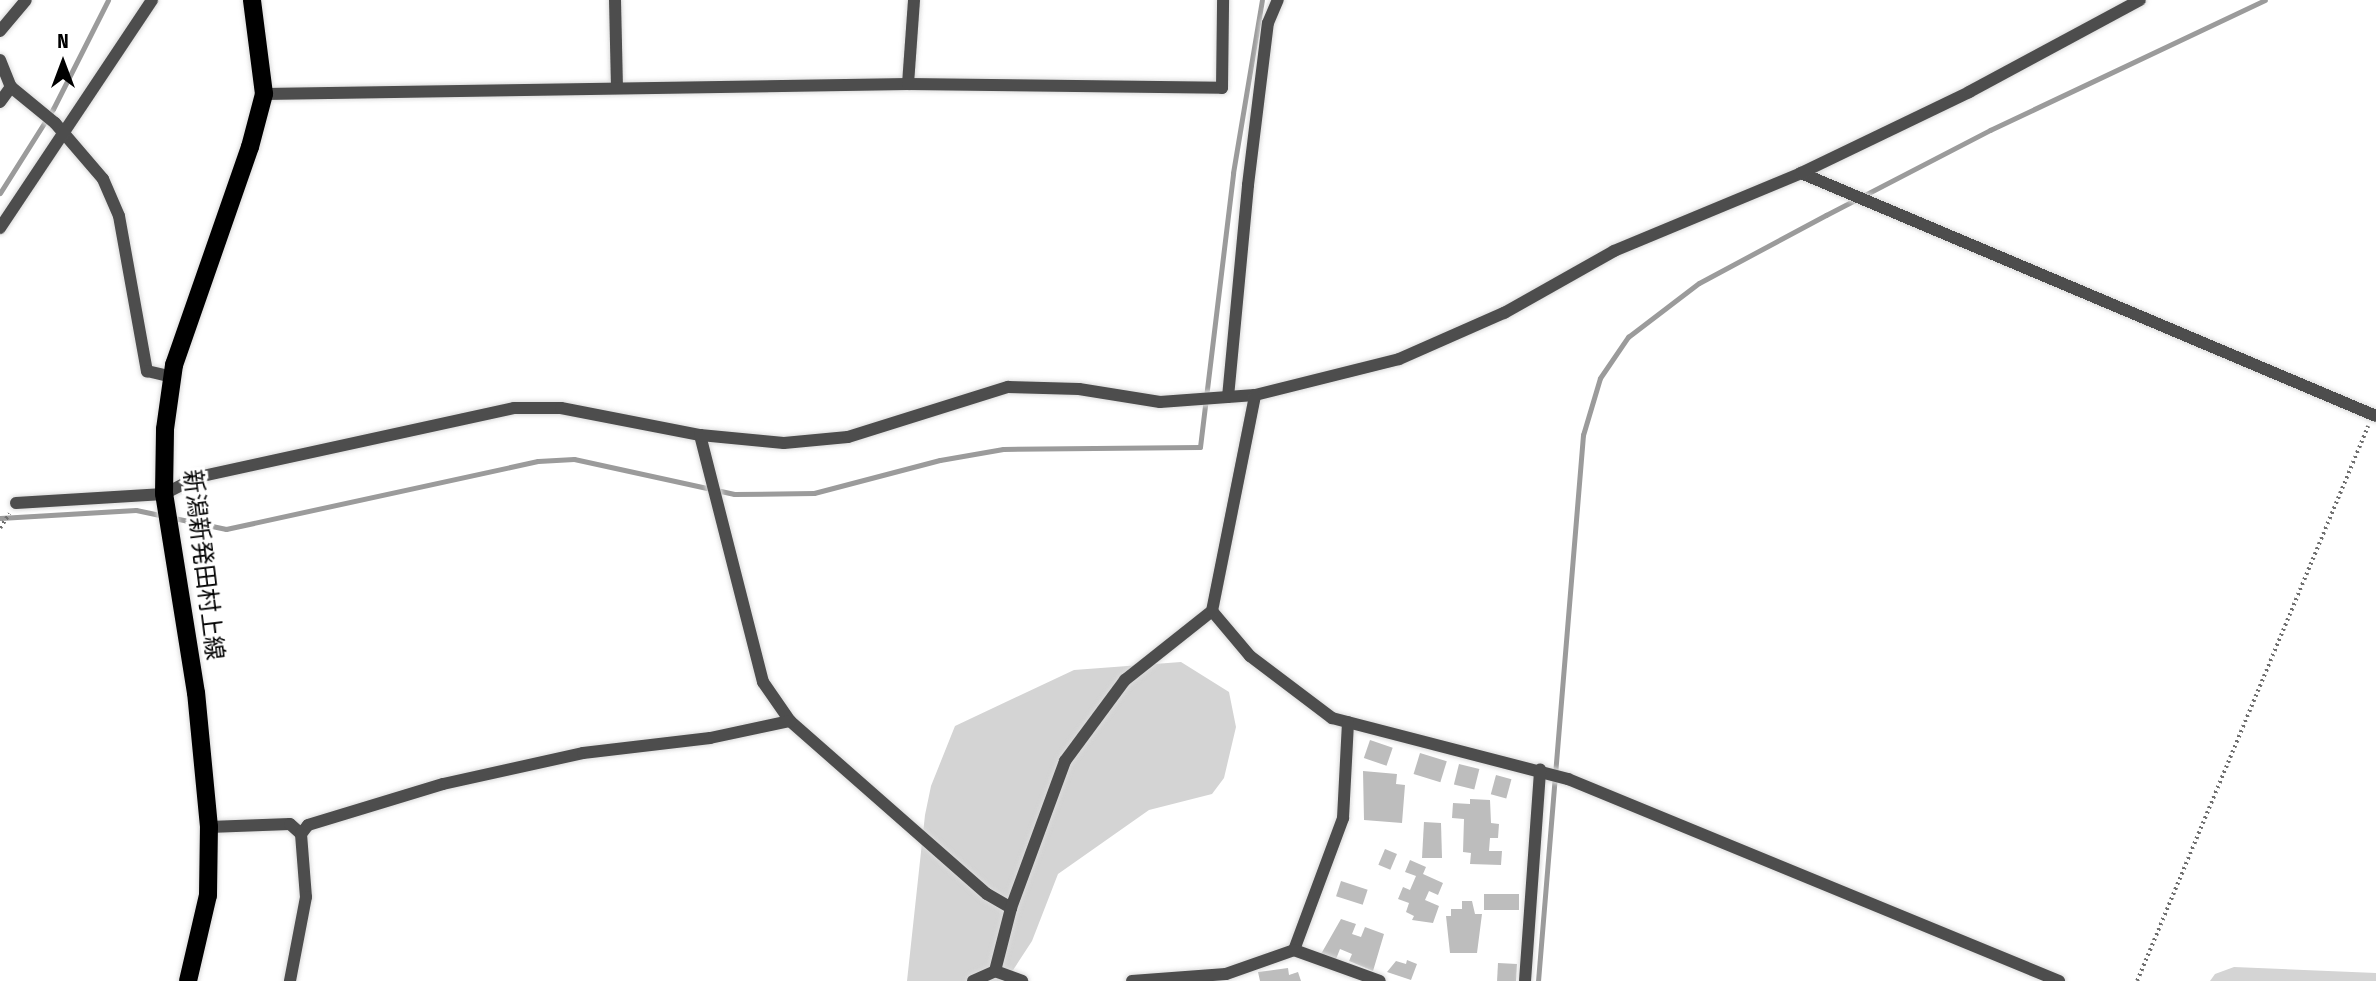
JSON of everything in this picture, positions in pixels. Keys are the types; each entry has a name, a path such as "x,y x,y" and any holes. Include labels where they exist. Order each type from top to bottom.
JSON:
{"main road":[{"name":"新潟新発田村上線","path":"188,981 208,895 209,827 196,693 164,494 172,377 193,300 250,147 264,94 251,0"}],"street":[{"path":"0,31 26,0"},
{"path":"0,228 65,135 152,0"},
{"path":"615,0 617,88"},
{"path":"908,84 914,0"},
{"path":"264,94 908,84 1222,88 1223,0"},
{"path":"1228,397 1248,185 1268,23 1278,0"},
{"path":"16,503 164,494 198,477 514,408 561,408 700,435 784,443 848,437 1008,387 1079,389 1160,402 1255,395 1399,359 1504,313 1614,251 1801,173 1969,92 2140,0"},
{"path":"0,60 11,86 65,135 103,179 119,216 147,371 172,377"},
{"path":"0,102 11,86"},
{"path":"1801,173 2374,416"},
{"path":"995,971 1011,908 1065,761 1125,680 1212,611 1255,395"},
{"path":"700,435 762,682 790,722 987,894 1011,908"},
{"path":"1212,611 1250,656 1332,718 1540,769 2059,981"},
{"path":"301,834 309,825 443,784 583,753 710,737 790,722"},
{"path":"1294,950 1343,818 1348,722"},
{"path":"1525,981 1540,769"},
{"path":"209,827 290,824 301,834 306,897 290,981"},
{"path":"1132,981 1226,974 1294,950 1380,981"},
{"path":"973,981 995,971 1022,981"}],"path":[{"path":"2137,981 2374,416"}],"shaded area":[{"path":"1181,662 1229,692 1236,727 1224,778 1212,794 1149,810 1058,874 1032,941 1006,981 907,981 925,815 931,786 955,726 1074,670"},
{"path":"2234,967 2376,973 2376,981 2210,981 2215,974"}],"building":[{"path":"1370,740 1393,748 1387,766 1364,758"},
{"path":"1420,753 1447,761 1440,782 1414,774"},
{"path":"1459,764 1479,769 1474,789 1454,784"},
{"path":"1363,771 1397,774 1396,784 1405,785 1402,823 1364,820"},
{"path":"1496,775 1511,779 1506,798 1491,794"},
{"path":"1470,799 1490,800 1491,823 1499,824 1498,838 1490,838 1489,851 1502,851 1501,865 1470,864 1471,853 1463,852 1464,819 1452,818 1453,803 1470,804"},
{"path":"1424,822 1441,823 1442,858 1422,858"},
{"path":"1385,849 1397,854 1390,870 1378,865"},
{"path":"1410,860 1426,867 1423,874 1443,883 1438,895 1429,891 1425,900 1439,906 1433,923 1412,920 1414,916 1406,912 1409,903 1398,899 1403,887 1410,890 1416,876 1405,872"},
{"path":"1341,881 1368,890 1363,905 1336,896"},
{"path":"1484,894 1519,894 1519,910 1484,910"},
{"path":"1462,901 1472,901 1475,914 1482,914 1477,953 1450,953 1446,916 1451,916 1451,909 1462,909"},
{"path":"1341,919 1356,924 1352,934 1361,937 1365,927 1384,934 1373,971 1349,961 1352,954 1340,949 1336,959 1321,954"},
{"path":"1407,960 1417,964 1411,980 1387,972 1396,961 1406,964"},
{"path":"1498,963 1517,964 1516,981 1497,981"},
{"path":"1288,968 1289,975 1298,972 1301,981 1260,981 1258,972"}],"waterway":[{"path":"0,193 53,109 108,0"},
{"path":"0,518 136,510 226,529 538,461 574,459 734,494 814,493 940,460 1003,449 1200,447 1233,173 1262,0"},
{"path":"1538,981 1583,435 1600,378 1628,337 1699,283 1826,215 1990,130 2265,0"}]}
